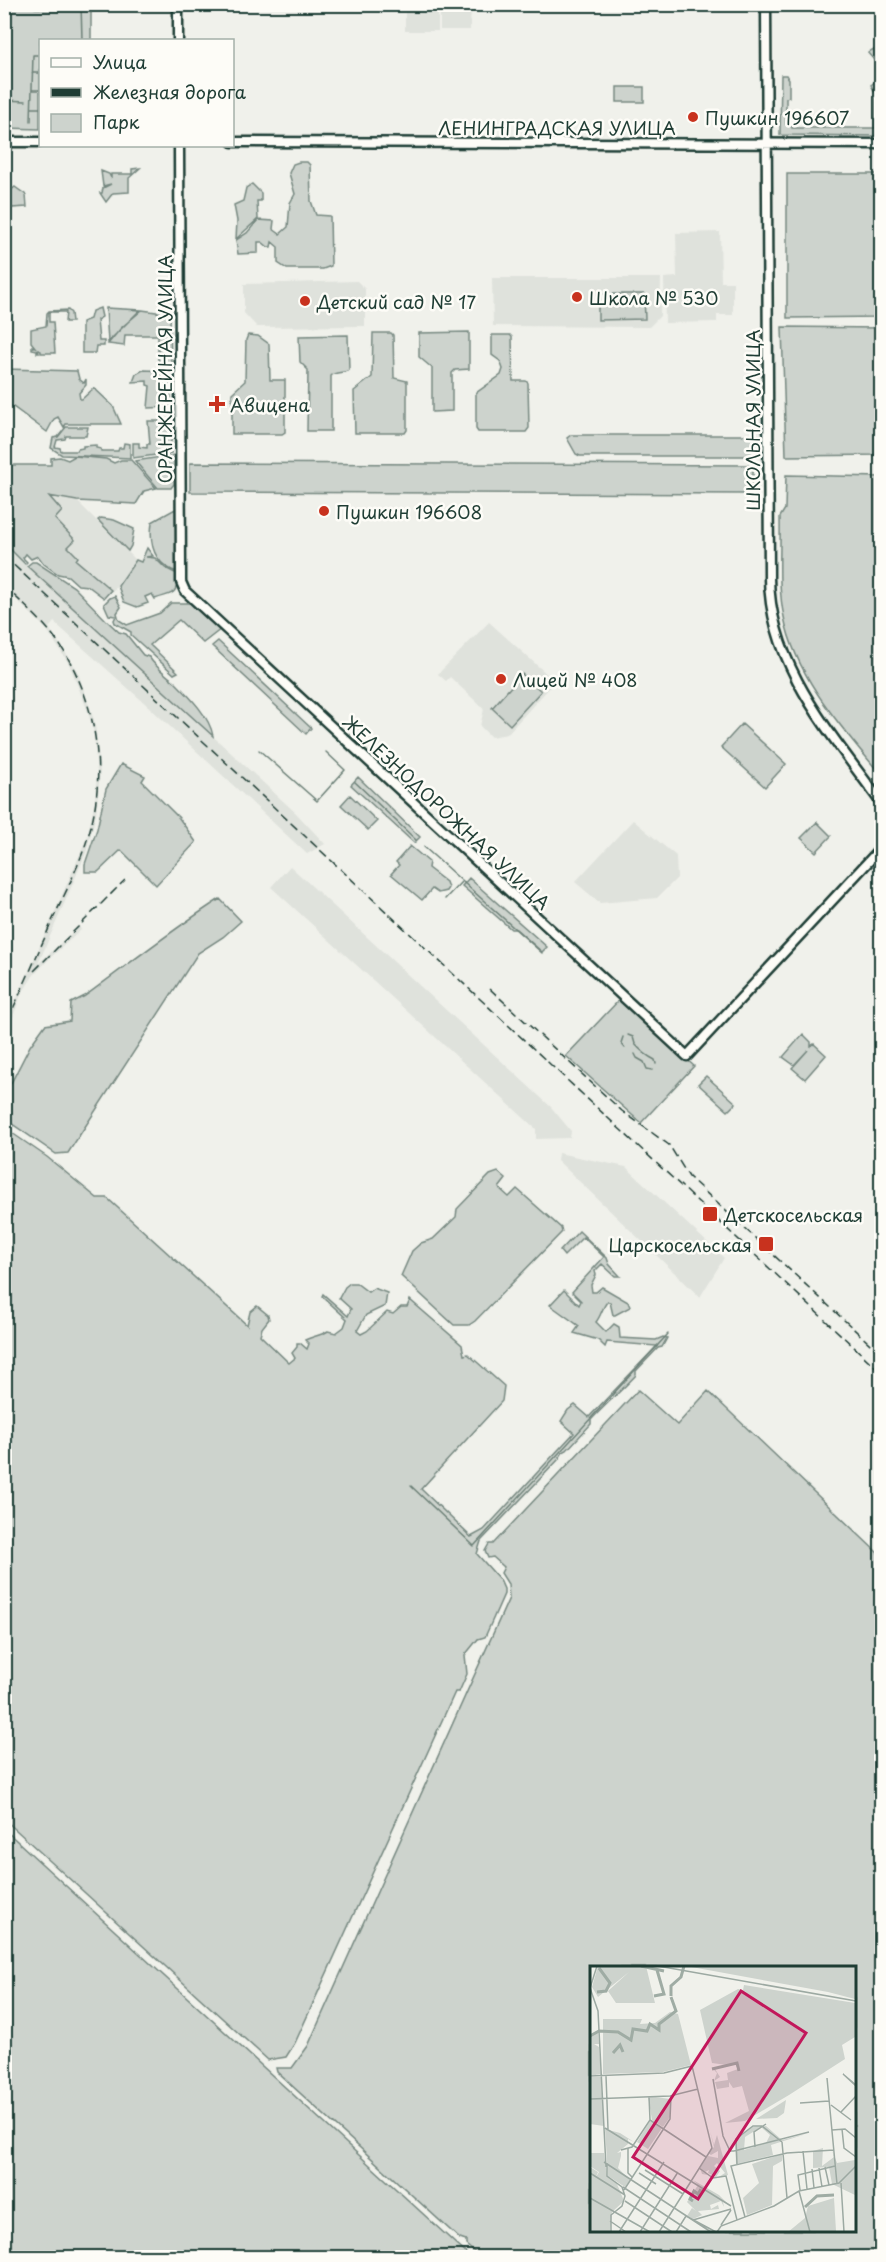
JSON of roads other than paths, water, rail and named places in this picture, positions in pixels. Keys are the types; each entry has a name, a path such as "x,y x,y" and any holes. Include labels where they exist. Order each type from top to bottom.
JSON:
{"street":[{"path":"178,4 178,39"},
{"name":"ШКОЛЬНАЯ УЛИЦА","path":"766,4 771,609 784,657 798,684 882,804"},
{"path":"4,142 39,142"},
{"name":"ЛЕНИНГРАДСКАЯ УЛИЦА","path":"234,142 882,144"},
{"name":"ОРАНЖЕРЕЙНАЯ УЛИЦА","path":"179,147 181,573 185,591"},
{"name":"ЖЕЛЕЗНОДОРОЖНАЯ УЛИЦА","path":"185,591 687,1056 882,847"}],"waterway":[{"path":"81,4 82,39"},
{"path":"35,8 81,8"},
{"path":"31,121 33,55 39,55"},
{"path":"32,73 39,73"},
{"path":"32,90 39,90"},
{"path":"4,100 26,101"},
{"path":"32,108 39,108"},
{"path":"259,750 317,801 345,770 326,752"},
{"path":"355,782 416,840"},
{"path":"424,847 542,953"},
{"path":"445,899 462,881"},
{"path":"628,1035 633,1037 635,1044 655,1060 656,1064"},
{"path":"623,1037 621,1043 625,1048"},
{"path":"635,1054 644,1062 647,1069 652,1070"},
{"path":"411,1486 474,1546 668,1334"}],"railway":[{"path":"4,556 882,1373"},
{"path":"4,586 58,642 81,684 94,731 98,779 96,802 84,850 4,1028"},
{"path":"34,971 125,880"},
{"path":"490,989 622,1111 669,1145 689,1177 882,1355"}],"place":[{"name":"Пушкин 196607","path":"693,117"},
{"name":"Школа № 530","path":"577,297"},
{"name":"Детский сад № 17","path":"305,301"},
{"name":"Авицена","path":"217,404"},
{"name":"Пушкин 196608","path":"324,511"},
{"name":"Лицей № 408","path":"501,679"},
{"name":"Детскосельская","path":"710,1214"},
{"name":"Царскосельская","path":"766,1244"}]}
